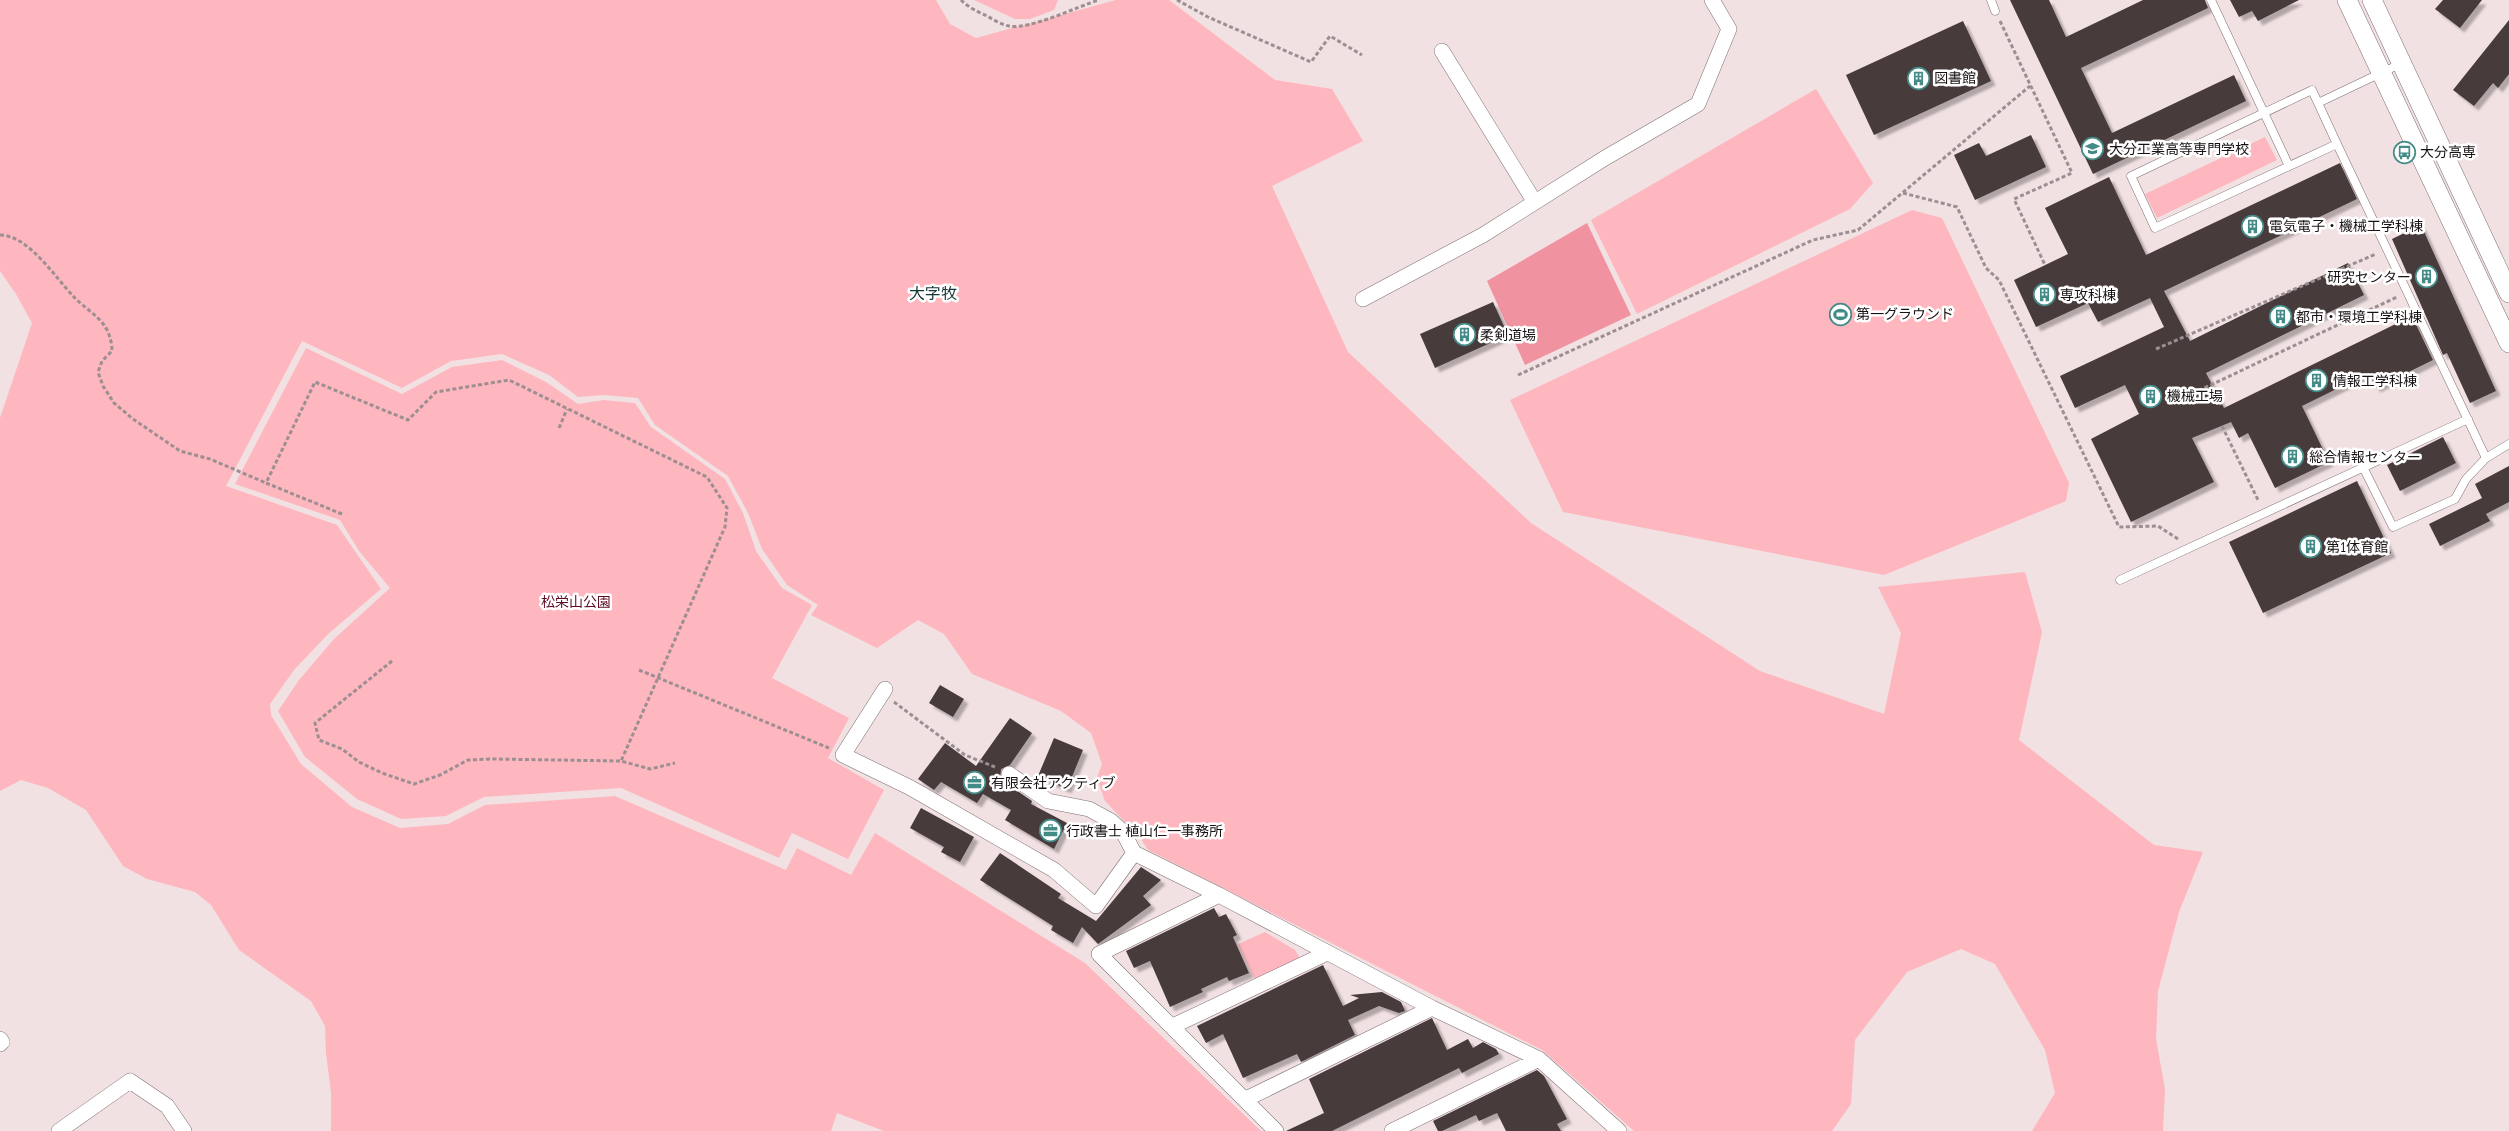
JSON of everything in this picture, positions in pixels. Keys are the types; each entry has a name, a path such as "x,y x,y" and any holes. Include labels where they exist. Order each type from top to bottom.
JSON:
{"street":[{"path":"1363,299 1483,235 1534,201 1698,104 1729,29 1712,0"},
{"path":"2347,0 2509,343"},
{"path":"2372,0 2509,293"},
{"path":"1442,51 1534,201"},
{"path":"884,692 843,755 909,787 1054,870 1096,906 1134,852"},
{"path":"1009,774 1048,801 1089,809 1111,821 1123,832 1134,852 1432,1008 1539,1059 1619,1131"},
{"path":"1219,895 1099,954 1276,1131"},
{"path":"1173,1026 1327,953"},
{"path":"1246,1099 1432,1008"},
{"path":"0,1039 2,1042 0,1044"},
{"path":"1392,1131 1539,1059"},
{"path":"58,1131 130,1081 167,1106 184,1131"}],"lane":[{"path":"1991,0 1995,11"},
{"path":"2211,0 2289,166"},
{"path":"2318,103 2402,63"},
{"path":"2337,144 2155,228 2131,176 2312,90 2486,458"},
{"path":"2120,580 2468,419"},
{"path":"2363,467 2393,527 2455,499 2466,479 2486,458 2509,444"}],"path":[{"path":"961,0 973,9 1009,26 1042,22 1098,0"},
{"path":"1177,0 1208,17 1311,62 1330,36 1362,55"},
{"path":"1995,11 2072,173 2014,199 2045,265"},
{"path":"1518,375 1813,240 1858,230 2030,86"},
{"path":"1902,192 1957,207 1986,268 1999,280 2119,527 2158,526 2191,548"},
{"path":"0,235 6,235 24,244 73,296 103,324 112,343 112,350 102,361 98,372 103,386 114,403 133,419 180,451 210,459 342,514"},
{"path":"2156,349 2388,249"},
{"path":"2181,399 2408,292"},
{"path":"266,482 315,382 408,420 436,392 509,380 707,477 727,508 725,527 621,761"},
{"path":"559,428 567,409"},
{"path":"2222,426 2264,514"},
{"path":"392,661 315,723 319,740 342,749 359,762 382,773 414,784 440,775 468,760 492,758 621,761 650,769 675,762"},
{"path":"639,670 843,755"},
{"path":"884,692 965,754 1009,774"}],"green space":[{"path":"0,0 936,0 950,24 976,38 1116,0 1169,0 1275,80 1332,89 1363,141 1272,186 1348,352 1531,523 1760,671 1884,714 1901,633 1878,587 2025,572 2042,632 2019,740 2154,845 2203,852 2179,912 2158,991 2156,1039 2165,1089 2163,1131 2032,1131 2055,1093 2045,1050 1995,964 1961,949 1907,972 1855,1040 1851,1104 1832,1131 1634,1131 1542,1050 1148,850 1141,839 1105,801 1097,778 1102,764 1091,733 1061,711 972,674 944,634 918,620 877,648 811,615 818,605 787,585 762,549 748,513 728,476 655,425 638,398 603,395 578,397 549,375 502,354 451,361 402,388 302,341 226,486 337,525 381,589 328,634 294,670 270,704 271,715 301,764 352,807 400,828 448,824 485,805 615,796 786,870 797,848 851,875 875,833 1085,963 1261,1131 884,1131 837,1113 831,1131 331,1131 331,1093 325,1026 311,1001 239,950 211,905 195,892 147,879 123,866 86,810 48,788 21,780 0,791 0,418 32,323 16,294 0,271"},
{"path":"974,0 1058,0 1054,10 1030,19 1015,19"},
{"path":"1816,89 1873,183 1850,209 1637,314 1591,220"},
{"path":"2265,137 2277,160 2157,218 2145,194"},
{"name":"第一グラウンド","path":"1912,210 1942,218 2069,483 2066,501 1884,575 1563,512 1510,400"},
{"name":"松栄山公園","path":"306,348 402,394 452,367 502,360 546,382 578,404 604,400 635,403 651,427 725,479 743,513 756,551 782,588 812,605 772,678 849,718 828,758 884,790 848,859 792,833 779,858 621,788 484,797 446,816 401,819 357,799 305,757 278,711 299,680 334,639 390,588 359,551 340,520 235,484"},
{"path":"1265,932 1295,950 1301,960 1255,980 1238,944"}],"shaded area":[{"path":"1587,223 1631,315 1525,365 1487,281"}],"building":[{"path":"2010,0 2049,0 2066,37 2143,0 2205,0 2208,8 2081,68 2112,133 2234,75 2246,101 2093,174"},
{"path":"2230,0 2299,0 2258,21 2252,11 2239,17"},
{"path":"2443,0 2482,0 2460,28 2435,9"},
{"path":"2509,20 2509,74 2498,88 2493,83 2474,106 2453,90"},
{"name":"図書館","path":"1963,21 1991,81 1874,135 1846,75"},
{"path":"2031,135 2046,167 1975,200 1954,155 1979,143 1986,156"},
{"path":"2340,163 2357,199 2164,291 2190,341 2348,263 2364,295 2206,373 2224,408 2412,316 2433,360 2376,388 2369,373 2302,406 2329,462 2275,488 2248,433 2239,438 2231,422 2192,438 2214,482 2131,522 2091,439 2139,414 2125,385 2075,408 2060,376 2164,327 2150,298 2098,322 2088,303 2036,327 2014,280 2068,254 2045,208 2109,177 2146,255"},
{"path":"2421,225 2496,391 2470,403 2447,353 2443,355 2392,239"},
{"name":"柔剣道場","path":"1493,302 1508,335 1435,368 1420,334"},
{"path":"2443,437 2456,463 2400,491 2387,465"},
{"path":"2509,466 2509,502 2486,514 2490,521 2440,546 2429,524 2482,498 2475,484"},
{"name":"第1体育館","path":"2357,481 2391,553 2263,613 2229,542"},
{"path":"940,685 964,699 953,717 929,703"},
{"path":"1010,718 1032,733 1010,765 1001,769 1000,779 1032,801 1031,804 1067,823 1054,849 1005,820 1011,810 983,794 977,803 941,782 934,790 918,779 945,743 976,766"},
{"path":"1054,738 1083,750 1067,789 1038,776"},
{"path":"921,808 974,837 960,862 941,852 944,847 910,828"},
{"path":"1000,853 1061,894 1058,898 1096,921 1141,867 1161,880 1143,896 1151,905 1098,944 1082,927 1073,943 1051,930 1053,926 980,880"},
{"path":"1214,908 1219,917 1226,914 1237,935 1233,937 1249,973 1229,981 1227,977 1201,989 1203,992 1170,1007 1150,961 1134,968 1126,951"},
{"path":"1323,965 1343,1006 1359,998 1350,995 1382,992 1401,1002 1405,1011 1399,1013 1379,1006 1348,1020 1355,1035 1301,1062 1297,1054 1243,1078 1223,1034 1206,1043 1197,1026"},
{"path":"1432,1018 1447,1050 1468,1039 1473,1048 1483,1042 1496,1049 1499,1054 1462,1073 1459,1068 1332,1131 1286,1131 1324,1113 1309,1079"},
{"path":"1537,1070 1544,1076 1567,1119 1557,1124 1561,1131 1506,1131 1497,1113 1479,1121 1476,1115 1442,1131 1438,1131 1433,1121"}],"place":[{"name":"図書館","path":"1918,78"},
{"name":"大分工業高等専門学校","path":"2093,149"},
{"name":"大分高専","path":"2404,152"},
{"name":"電気電子・機械工学科棟","path":"2253,226"},
{"name":"研究センター","path":"2427,277"},
{"name":"専攻科棟","path":"2044,295"},
{"name":"第一グラウンド","path":"1840,314"},
{"name":"都市・環境工学科棟","path":"2280,317"},
{"name":"柔剣道場","path":"1464,335"},
{"name":"情報工学科棟","path":"2317,381"},
{"name":"機械工場","path":"2151,396"},
{"name":"総合情報センター","path":"2293,457"},
{"name":"第1体育館","path":"2310,547"},
{"name":"有限会社アクティブ","path":"975,783"},
{"name":"行政書士 植山仁一事務所","path":"1050,831"}],"district":[{"name":"大字牧","path":"933,293"}]}
